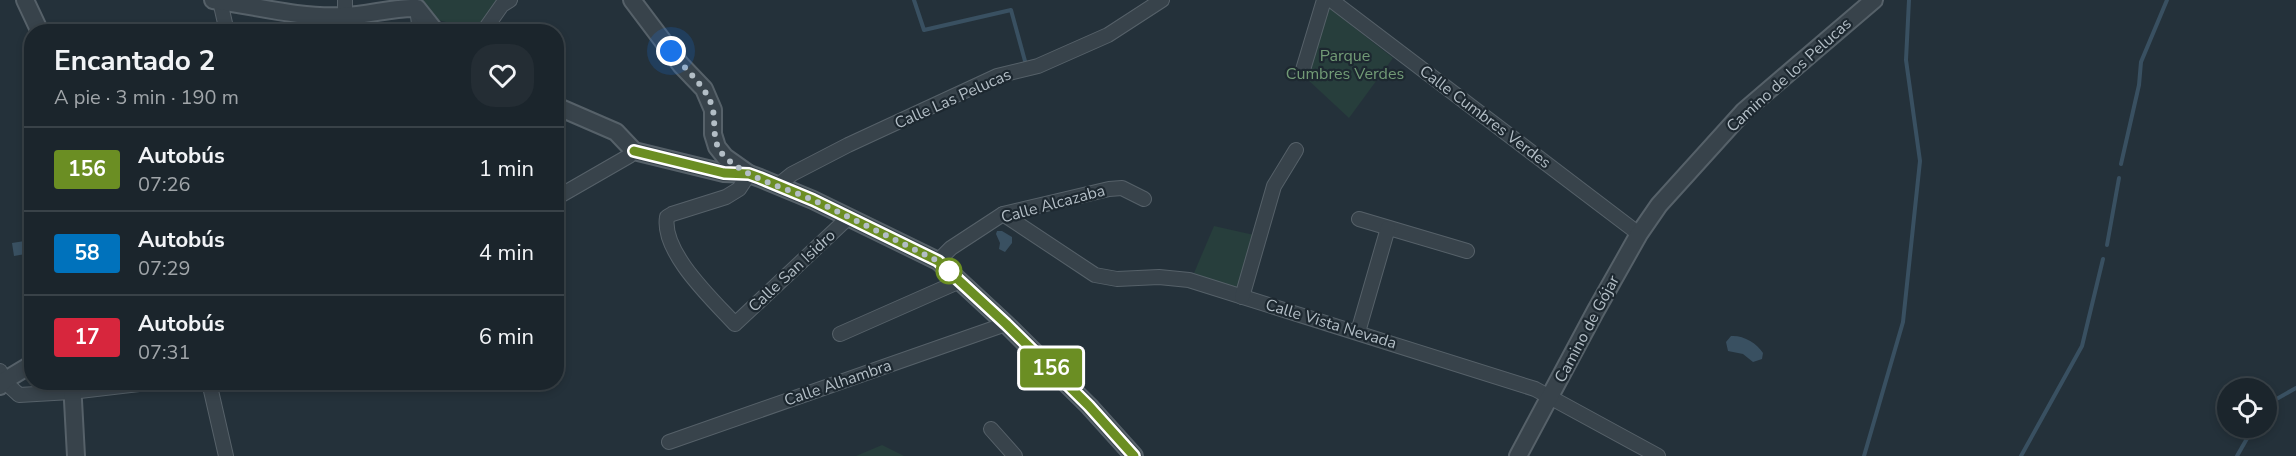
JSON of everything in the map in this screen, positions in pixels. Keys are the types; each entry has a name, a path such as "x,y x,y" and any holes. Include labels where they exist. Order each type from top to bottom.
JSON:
{"street":[{"path":"25,0 36,24"},
{"path":"224,24 216,0 309,16 345,8 417,8"},
{"path":"489,24 502,5 510,0"},
{"path":"632,0 681,65 704,90 713,110 713,134 717,147 725,157 749,174 849,217 938,261 1089,406 1134,456"},
{"name":"Calle Las Pelucas","path":"777,186 792,174 848,145 997,76 1038,66 1108,34 1162,0"},
{"path":"1302,73 1324,0"},
{"name":"Calle Cumbres Verdes","path":"1331,0 1639,234"},
{"name":"Camino de los Pelucas","path":"1659,205 1744,111 1874,0"},
{"path":"417,8 419,24"},
{"path":"417,8 428,24"},
{"path":"564,109 616,132 634,151 724,173 749,174"},
{"path":"1242,297 1274,186 1296,150"},
{"path":"564,193 634,151"},
{"name":"Calle San Isidro","path":"749,174 740,189 712,203 672,214 667,217 665,226 672,245 688,270 735,324 849,217"},
{"name":"Calle Alcazaba","path":"938,261 951,248 1003,214 1109,189 1122,188 1144,199"},
{"name":"Camino de Gójar","path":"1518,456 1595,312 1639,234 1659,205"},
{"name":"Calle Vista Nevada","path":"1003,214 1095,274 1117,279 1158,277 1189,280 1535,389 1658,456"},
{"path":"1359,219 1467,252"},
{"path":"1358,332 1388,228"},
{"path":"840,334 960,281"},
{"name":"Calle Alhambra","path":"669,442 1006,324"},
{"path":"24,368 1,380 19,395 52,390"},
{"path":"72,390 76,456"},
{"path":"211,390 226,456"},
{"path":"991,429 1015,456"}],"green space":[{"path":"420,0 500,0 482,24 454,24 438,20 420,5"},
{"name":"Parque Cumbres Verdes","path":"1328,7 1393,58 1349,118 1306,78"},
{"path":"1214,226 1254,235 1239,290 1194,273"},
{"path":"882,445 904,456 856,456"}],"water":[{"path":"997,231 1002,231 1012,237 1012,243 1005,252 999,249"},
{"path":"24,241 24,254 14,256 12,243"},
{"path":"1731,336 1745,338 1753,343 1763,353 1762,359 1753,362 1743,354 1728,351 1726,342"}],"waterway":[{"path":"914,0 924,30 1011,10 1025,61"},
{"path":"1864,456 1903,322 1920,161 1906,60 1909,0"},
{"path":"2121,164 2139,85 2141,62 2167,0"},
{"path":"2107,245 2119,178"},
{"path":"2021,456 2082,346 2103,259"},
{"path":"2277,399 2296,388"},
{"path":"2237,456 2247,438"}],"bus line":[{"name":"156","path":"634,151 724,173 749,174 813,200 938,261 1089,406 1134,456"}],"route":[{"path":"671,51 704,90 713,110 713,134 717,147 725,157 749,174 849,217 938,261 949,271"}]}
